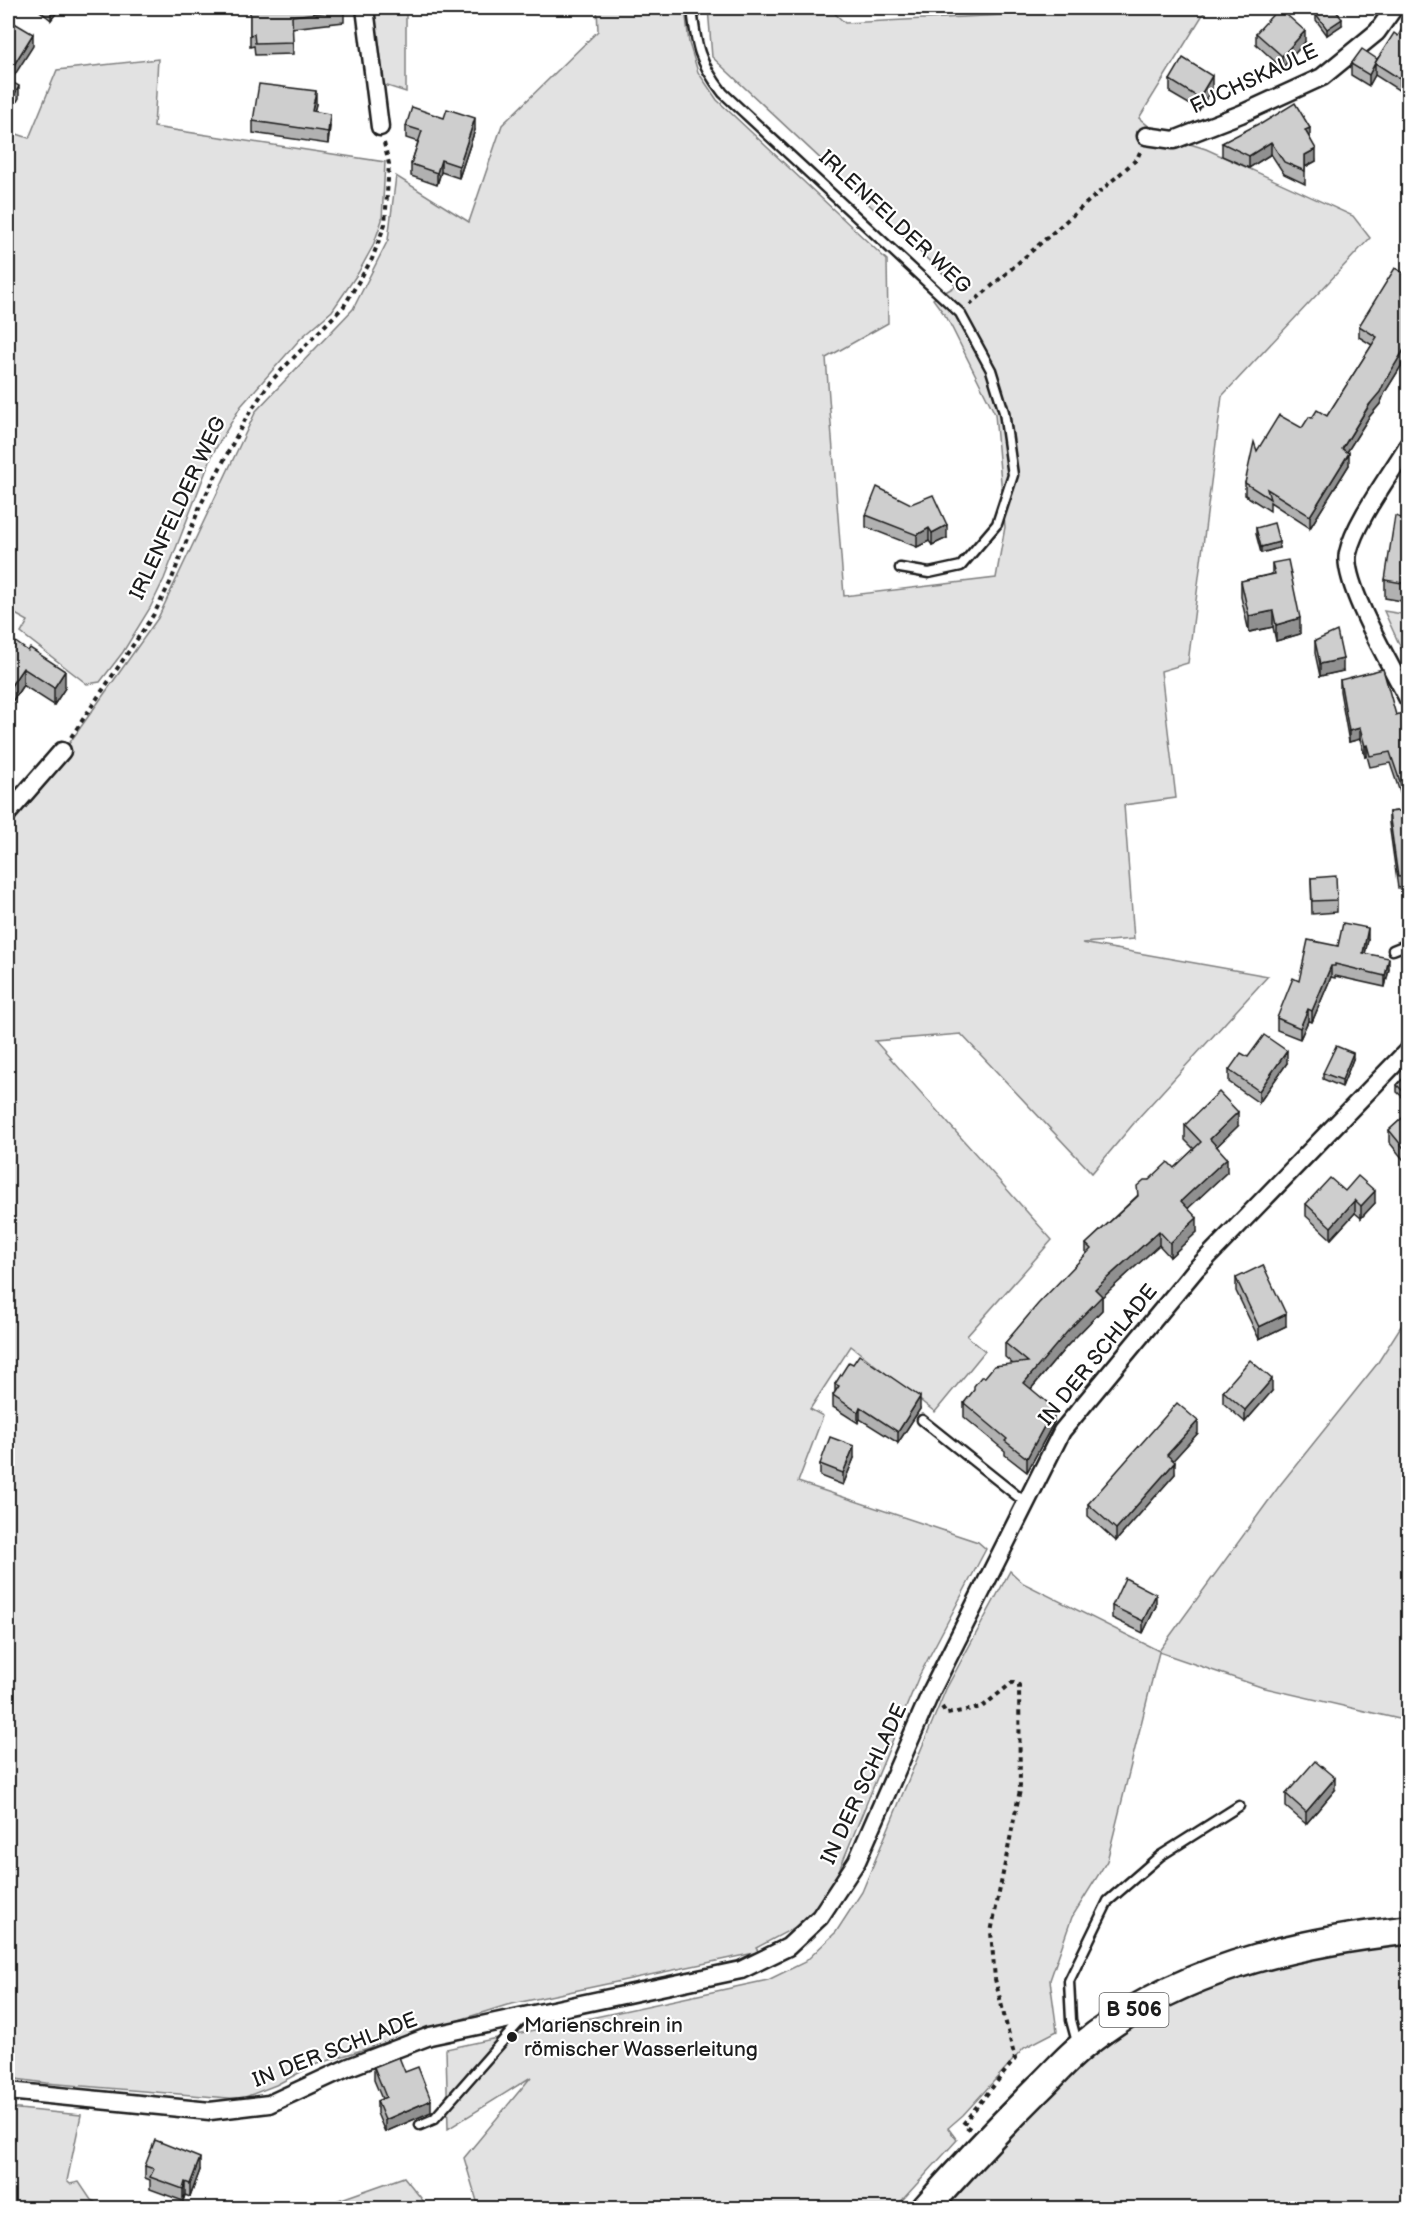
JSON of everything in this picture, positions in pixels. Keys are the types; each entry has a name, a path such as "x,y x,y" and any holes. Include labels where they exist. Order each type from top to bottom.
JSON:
{"main road":[{"name":"B 506","path":"926,2208 985,2142 1079,2049 1141,2005 1173,1988 1262,1955 1302,1946 1408,1930"}],"street":[{"path":"365,8 380,127"},
{"name":"FUCHSKAULE","path":"1146,136 1174,140 1241,114 1322,77 1377,32 1394,8"},
{"path":"1408,445 1356,530 1347,555 1353,591 1408,699"},
{"path":"8,813 62,751"},
{"name":"IN DER SCHLADE","path":"8,2091 210,2111 269,2104 349,2067 430,2036 741,1970 788,1947 820,1917 857,1861 931,1692 1062,1431 1196,1269 1408,1050"}],"lane":[{"name":"IRLENFELDER WEG","path":"692,8 696,45 706,72 723,93 960,313 991,370 1004,412 1013,475 997,524 962,566 929,573 900,568"},
{"path":"1393,950 1408,944"},
{"path":"922,1420 1026,1503"},
{"path":"1079,2049 1071,2020 1069,1981 1108,1901 1160,1856 1239,1806"},
{"path":"420,2125 434,2119 524,2016"}],"path":[{"name":"IRLENFELDER WEG","path":"62,751 154,614 171,581 200,506 246,418 270,382 344,306 372,259 385,225 389,164 380,127"},
{"path":"960,313 1137,159 1146,136"},
{"path":"931,1692 946,1714 982,1707 1013,1682 1019,1685 1020,1790 992,1932 995,1979 1015,2059 963,2124"}],"shaded area":[{"path":"371,8 406,8 406,92 384,85"},
{"path":"597,8 685,8 689,43 698,72 717,100 887,260 888,323 826,358 844,596 996,578 1005,527 995,414 947,318 933,299 956,286 712,57 708,8 829,8 845,23 1023,14 1027,8 1207,8 1139,118 1158,134 1206,149 1353,216 1370,238 1222,396 1188,663 1161,671 1176,798 1124,805 1134,939 1082,943 1268,976 1140,1116 1092,1173 961,1034 875,1041 1052,1240 967,1336 985,1351 935,1412 851,1346 810,1409 823,1416 798,1482 978,1542 986,1549 919,1676 835,1880 813,1914 803,1923 756,1948 759,1952 507,2005 314,2065 276,2085 240,2099 8,2078 8,819 39,786 158,618 256,411 353,309 388,240 396,176 469,222 502,125 598,31"},
{"path":"158,59 154,127 385,162 382,220 373,246 332,311 301,338 241,406 213,453 164,579 150,608 123,652 100,682 87,684 21,633 28,621 8,610 10,595 8,593 8,131 29,138 57,70"},
{"path":"1384,611 1408,615 1408,663 1405,657"},
{"path":"1408,1315 1408,1721 1261,1687 1159,1652 1107,1861 1072,1917 1050,1980 1057,2031 1024,2048 963,2115 948,2128 957,2140 895,2208 479,2208 464,2158 531,2077 448,2129 446,2049 768,1980 805,1962 836,1932 862,1892 946,1689 1010,1571 1023,1583 1159,1651 1280,1485 1377,1364"},
{"path":"1408,1942 1408,2208 940,2208 1062,2078 1133,2025 1204,1987 1292,1960"},
{"path":"8,2108 81,2115 67,2181 70,2184 79,2182 91,2200 105,2208 8,2208"},
{"path":"404,2177 429,2208 316,2208"}],"building":[{"path":"259,8 344,8 344,10 292,16 293,42 255,43 254,34 250,35 250,10"},
{"path":"1279,8 1305,31 1282,56 1256,33"},
{"path":"1325,8 1334,8 1342,19 1327,29 1316,14"},
{"path":"11,21 33,34 10,71 14,72 10,81 19,86 8,106 8,27"},
{"path":"1402,29 1408,32 1408,65 1400,79 1375,63 1394,33 1398,36"},
{"path":"1362,49 1377,59 1369,75 1351,64"},
{"path":"1183,58 1212,76 1199,98 1170,80"},
{"path":"259,84 316,91 312,111 330,114 328,132 253,121"},
{"path":"1295,103 1310,128 1305,130 1316,149 1305,155 1305,171 1284,162 1271,142 1249,156 1222,143 1261,124"},
{"path":"412,107 444,118 447,109 475,118 459,166 441,160 437,173 411,164 422,131 406,126"},
{"path":"1395,268 1407,275 1408,273 1408,343 1380,392 1369,405 1342,449 1349,453 1310,516 1267,489 1270,499 1245,483 1254,442 1257,451 1279,415 1302,428 1317,410 1327,416 1377,337 1359,326"},
{"path":"877,487 911,504 933,495 947,525 932,533 929,528 917,535 866,515"},
{"path":"1395,516 1408,520 1408,584 1385,580"},
{"path":"1274,523 1279,542 1261,547 1256,528"},
{"path":"1288,560 1300,618 1276,625 1273,611 1249,616 1241,581 1275,574 1272,563"},
{"path":"1337,631 1343,659 1320,664 1315,641"},
{"path":"10,638 28,651 30,648 65,671 54,688 23,668 8,690 8,641"},
{"path":"1383,669 1396,715 1405,712 1408,724 1408,805 1390,752 1370,756 1360,728 1349,731 1340,680"},
{"path":"1408,810 1408,876 1398,877 1389,812"},
{"path":"1336,876 1337,900 1312,901 1311,878"},
{"path":"1343,923 1368,928 1363,953 1389,958 1385,976 1335,964 1331,966 1312,1011 1308,1009 1300,1028 1277,1018 1293,978 1299,981 1308,940 1338,946"},
{"path":"1264,1035 1287,1051 1259,1091 1229,1070 1241,1053 1248,1057"},
{"path":"1336,1046 1353,1053 1342,1080 1323,1073"},
{"path":"1408,1073 1408,1096 1397,1085"},
{"path":"1219,1092 1238,1112 1210,1139 1227,1158 1181,1201 1197,1218 1170,1243 1159,1231 1095,1289 1102,1296 1067,1332 1024,1383 1054,1408 1027,1458 964,1403 981,1377 985,1377 994,1366 1028,1362 1005,1343 1038,1304 1091,1249 1086,1244 1138,1196 1137,1186 1144,1180 1149,1180 1168,1162 1174,1168 1201,1142 1185,1125"},
{"path":"1408,1113 1408,1151 1407,1152 1389,1130"},
{"path":"1358,1176 1375,1191 1361,1206 1355,1200 1331,1227 1306,1204 1330,1178 1345,1191"},
{"path":"1263,1265 1286,1314 1259,1327 1236,1278"},
{"path":"859,1355 920,1397 898,1432 860,1407 858,1412 833,1395 839,1386 835,1384 849,1362 853,1364"},
{"path":"1250,1360 1272,1379 1245,1410 1223,1391"},
{"path":"1177,1403 1198,1421 1167,1455 1175,1462 1116,1529 1088,1504"},
{"path":"830,1437 854,1446 843,1473 820,1464"},
{"path":"1125,1578 1156,1594 1143,1621 1112,1606"},
{"path":"1315,1761 1335,1778 1306,1812 1286,1794"},
{"path":"399,2057 405,2072 418,2067 431,2100 385,2120 377,2101 386,2097 374,2067"},
{"path":"155,2140 200,2158 190,2184 185,2182 183,2189 150,2177 154,2169 145,2166"}],"place":[{"name":"Marienschrein in römischer Wasserleitung","path":"512,2037"}]}
